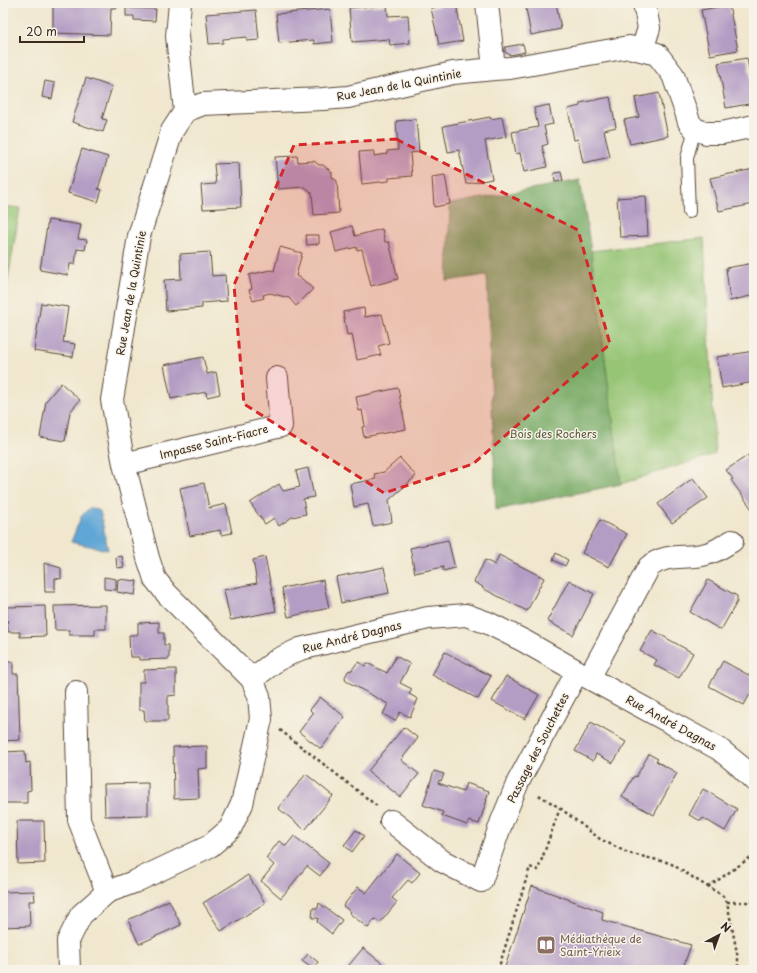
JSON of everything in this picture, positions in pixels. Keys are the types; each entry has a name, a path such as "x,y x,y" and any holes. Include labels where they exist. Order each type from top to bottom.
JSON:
{"street":[{"path":"180,3 177,36 185,111"},
{"path":"487,3 494,69"},
{"path":"642,50 649,28 644,3"},
{"name":"Rue Jean de la Quintinie","path":"252,679 167,594 155,579 146,551 124,464 112,400 139,236 172,131 185,111 203,104 348,97 453,73 510,68 629,46 657,54 672,74 689,122 696,129"},
{"path":"696,129 706,133 722,133 754,126"},
{"name":"Impasse Saint-Fiacre","path":"124,464 281,426 277,378"},
{"name":"Passage des Souchettes","path":"391,821 442,861 481,881 502,821 518,782 649,567 655,561 665,558 705,554 719,549 732,541"},
{"name":"Rue André Dagnas","path":"252,679 277,660 300,649 428,618 466,616 488,623 518,638 719,749 754,780"},
{"path":"70,970 68,941 81,914 107,892 134,882 210,846 230,829 242,804 261,719 259,696 252,679"},
{"path":"76,692 79,820 107,892"}],"lane":[{"path":"689,212 687,158 696,129"}],"path":[{"path":"261,719 276,726 384,812 391,821"},
{"path":"518,782 560,808 600,839 628,853 670,863 722,895 727,902 738,958 738,970"},
{"path":"498,970 530,867 538,870 560,808"},
{"path":"708,887 754,855"},
{"path":"727,902 753,902"}],"highlighted area":[{"path":"396,139 578,230 610,344 473,464 384,493 244,404 234,285 294,145"}],"green space":[{"name":"Bois des Rochers","path":"580,180 591,251 621,484 496,510 487,275 447,281 450,204"},
{"path":"3,206 20,208 3,309"},
{"path":"704,238 715,454 621,484 591,251"}],"water":[{"path":"89,508 100,511 108,550 71,542 81,517"}],"building":[{"path":"53,3 117,3 117,8 111,8 110,35 53,33"},
{"path":"456,3 463,41 439,45 431,8"},
{"path":"525,3 556,3 561,29 531,35"},
{"path":"387,5 388,16 408,15 410,43 390,45 389,39 352,42 349,8"},
{"path":"729,5 738,50 710,55 701,10"},
{"path":"126,8 156,9 155,21 134,20 134,16 126,16"},
{"path":"330,9 333,42 314,44 314,40 279,43 276,14"},
{"path":"256,10 259,40 247,41 247,37 223,39 223,43 209,44 206,14"},
{"path":"523,44 525,52 510,55 505,52 505,47"},
{"path":"747,58 754,103 726,108 718,63"},
{"path":"86,78 112,87 102,119 107,120 103,132 72,122"},
{"path":"45,81 55,83 52,99 42,97"},
{"path":"659,93 668,136 630,144 624,120 639,117 635,98"},
{"path":"610,97 616,127 604,130 610,157 583,163 578,139 574,140 568,109 580,106 580,103"},
{"path":"549,105 553,124 544,126 548,144 542,146 547,167 524,172 520,153 516,154 512,132 538,127 534,108"},
{"path":"490,117 491,119 502,117 506,137 485,141 492,179 466,184 459,150 448,152 443,126"},
{"path":"416,119 419,152 410,153 412,176 389,178 389,181 362,184 359,152 374,151 374,156 387,154 387,151 398,150 396,121"},
{"path":"82,149 108,157 98,189 102,190 98,202 68,193"},
{"path":"297,156 298,162 314,161 319,165 323,165 332,172 332,177 337,181 339,213 314,215 312,193 305,187 278,189 275,157"},
{"path":"239,163 241,207 203,209 201,185 216,184 214,164"},
{"path":"754,169 754,204 719,211 710,178"},
{"path":"561,172 563,181 555,182 554,173"},
{"path":"445,175 450,204 434,207 432,177"},
{"path":"646,196 648,236 620,237 617,198"},
{"path":"48,220 81,225 78,239 87,240 85,250 77,249 75,264 70,264 68,275 40,270"},
{"path":"352,226 355,236 382,229 385,242 389,242 398,279 371,286 362,249 357,250 357,247 336,252 331,232"},
{"path":"306,235 319,235 319,244 307,245"},
{"path":"280,247 302,253 296,276 301,278 313,289 296,306 289,298 270,293 263,295 264,298 253,301 249,290 252,289 249,275 270,270 274,271"},
{"path":"210,252 212,276 225,275 227,301 202,303 202,308 166,311 164,280 181,279 180,254"},
{"path":"754,263 754,295 730,301 726,268"},
{"path":"41,303 68,307 63,342 75,344 73,357 34,351"},
{"path":"364,308 365,317 382,314 389,343 378,346 381,355 357,360 352,334 347,335 343,312"},
{"path":"754,351 754,382 722,388 717,357"},
{"path":"203,357 207,374 216,372 220,394 207,397 206,392 171,399 164,365"},
{"path":"61,383 80,400 70,412 65,441 40,437 46,401"},
{"path":"398,388 406,429 364,437 362,427 365,426 362,410 359,411 356,397"},
{"path":"754,452 754,512 731,480 733,479 726,470"},
{"path":"400,458 416,476 389,500 392,522 373,526 368,504 354,507 350,484 376,479 374,474 384,472"},
{"path":"308,468 314,497 303,499 306,514 292,517 279,526 274,518 265,524 250,503 279,484 283,491 300,487 296,471"},
{"path":"693,478 708,498 672,523 658,504"},
{"path":"204,483 209,508 226,504 232,533 221,535 220,530 190,536 180,488"},
{"path":"600,520 627,534 609,567 582,553"},
{"path":"448,540 455,568 443,571 443,567 415,573 410,548"},
{"path":"556,553 568,560 565,566 553,560"},
{"path":"499,555 544,578 527,611 482,588 483,587 474,582 485,560 495,565"},
{"path":"122,556 124,567 117,568 116,557"},
{"path":"265,557 276,611 231,620 224,590 257,583 253,560"},
{"path":"44,563 61,568 61,579 55,578 55,592 45,592"},
{"path":"384,567 389,593 341,603 336,577"},
{"path":"104,577 116,579 116,590 104,589"},
{"path":"118,579 137,581 135,595 117,592"},
{"path":"323,580 329,608 288,617 282,588"},
{"path":"569,580 594,594 573,635 547,621"},
{"path":"708,580 737,596 737,602 721,630 690,612"},
{"path":"106,605 106,629 95,629 95,635 69,635 69,630 55,630 54,606"},
{"path":"45,606 46,636 20,637 20,632 8,632 7,607"},
{"path":"159,622 159,633 164,633 164,645 169,645 169,659 139,660 139,657 130,657 129,635 138,635 138,623"},
{"path":"652,630 693,653 679,678 654,665 657,660 640,651"},
{"path":"445,652 491,676 478,699 432,675"},
{"path":"396,656 410,664 400,683 412,689 409,694 418,699 410,717 400,712 395,721 383,714 388,704 346,681 345,677 348,671 352,670 359,662 365,666 367,663 387,673"},
{"path":"723,661 754,678 754,687 744,705 709,686"},
{"path":"3,662 13,662 13,674 18,674 20,740 3,741"},
{"path":"176,669 176,695 168,696 168,721 145,721 144,710 139,710 139,682 144,682 144,670"},
{"path":"506,676 539,695 525,719 492,701"},
{"path":"320,697 345,717 321,749 299,732 313,713 310,710"},
{"path":"591,722 626,742 613,763 596,754 593,761 575,751"},
{"path":"404,727 418,738 401,760 419,774 400,797 368,771"},
{"path":"207,746 207,768 198,769 199,798 174,799 173,747"},
{"path":"25,751 26,763 30,762 31,790 27,791 27,803 3,803 3,752"},
{"path":"649,754 658,759 656,761 677,773 654,815 622,797 634,776 636,777"},
{"path":"434,771 444,774 441,781 439,780 438,783 463,792 466,783 489,791 479,824 469,821 467,825 442,816 443,812 423,805"},
{"path":"306,774 333,796 305,830 278,808"},
{"path":"148,783 148,815 105,816 104,784"},
{"path":"703,789 737,809 725,831 703,818 701,821 689,815"},
{"path":"17,821 44,821 45,863 18,864"},
{"path":"356,830 364,836 352,852 344,845"},
{"path":"294,836 329,863 320,876 307,866 281,898 261,881 274,865 266,858 279,841 286,846"},
{"path":"397,854 420,873 412,883 408,880 392,898 397,902 380,923 375,919 368,928 349,913 351,912 343,906 358,887 366,893"},
{"path":"248,875 265,903 221,931 203,903"},
{"path":"532,886 603,912 602,920 691,945 682,970 504,970"},
{"path":"34,891 35,901 29,901 30,926 3,927 3,892"},
{"path":"169,900 181,925 139,944 128,920"},
{"path":"319,903 342,920 332,934 317,922 318,918 312,918 313,908 318,908"},
{"path":"363,948 388,968 386,970 345,970"},
{"path":"308,954 318,962 313,969 302,961"}],"place":[{"name":"Médiathèque de Saint-Yrieix","path":"546,945"}]}
